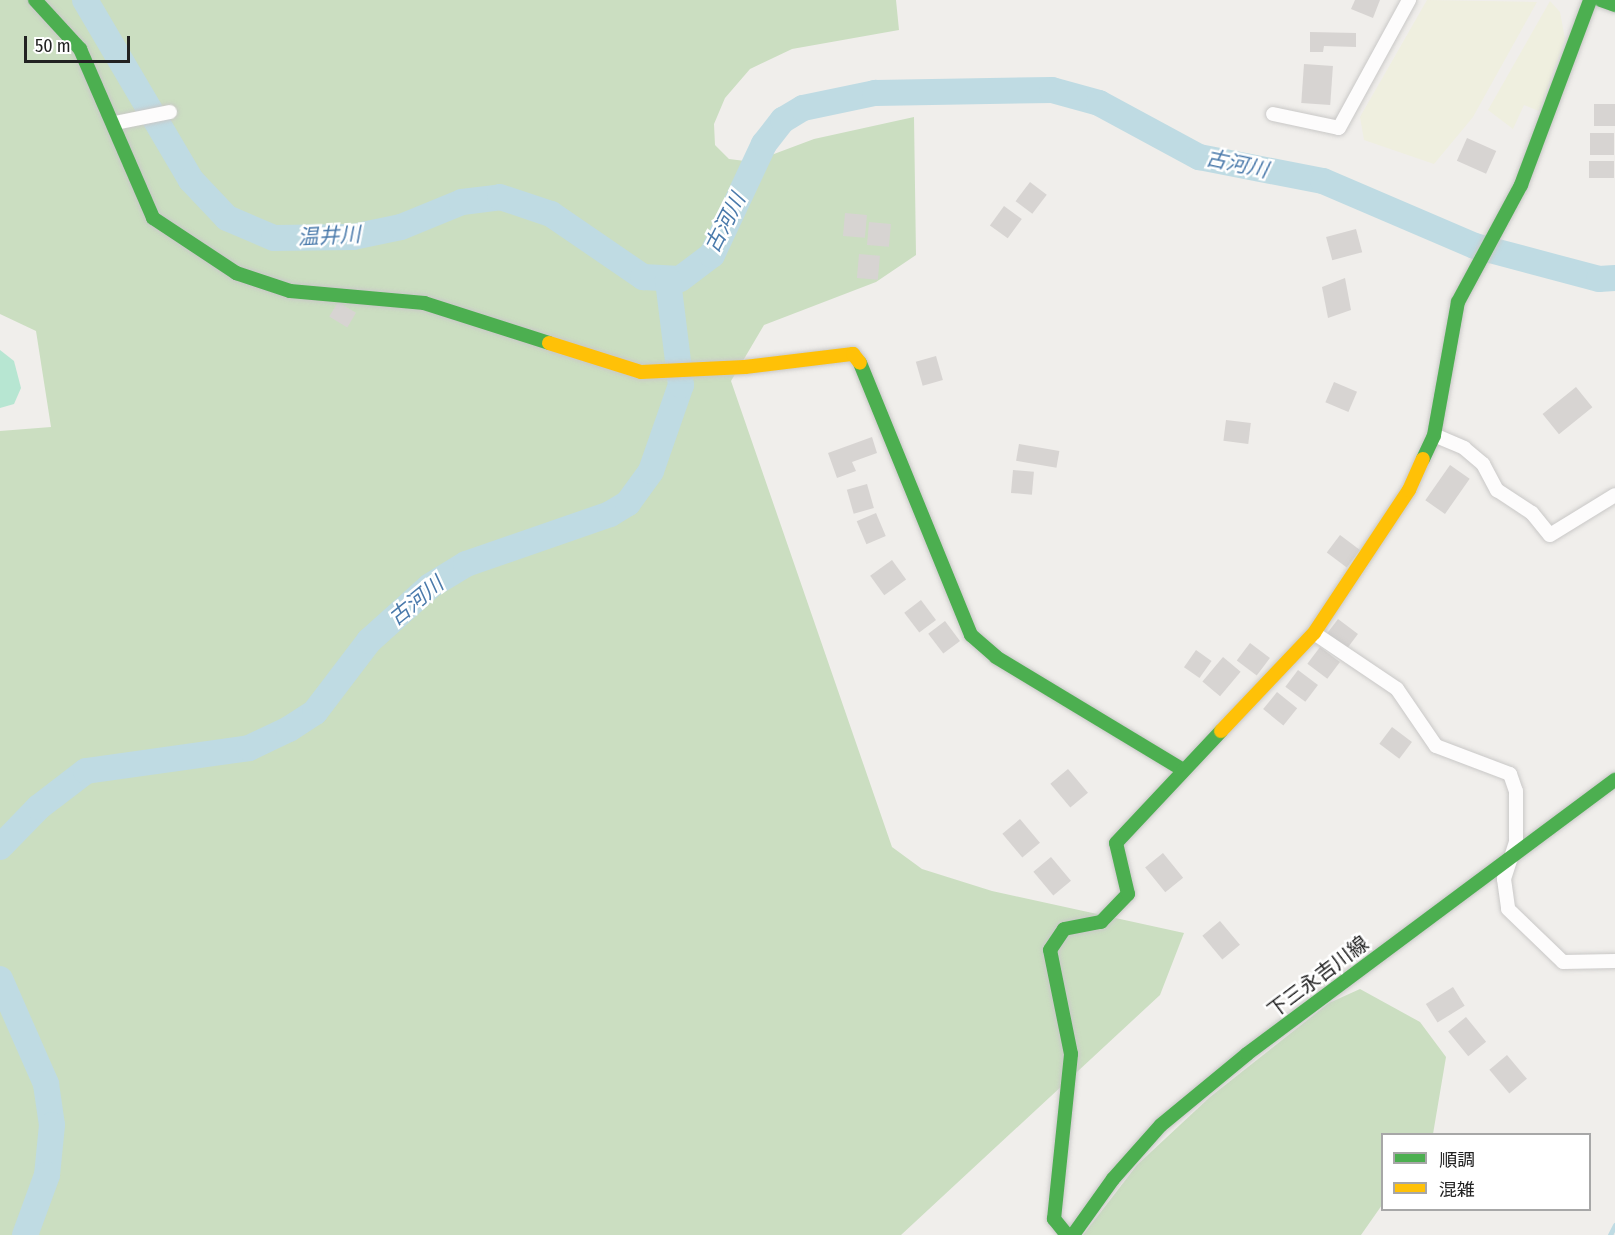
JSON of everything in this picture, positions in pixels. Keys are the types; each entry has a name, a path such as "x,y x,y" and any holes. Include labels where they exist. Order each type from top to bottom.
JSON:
{"street":[{"path":"35,0 80,49 118,123 153,218 236,273 290,291 424,303 592,360 658,373 745,367 854,354 863,367 970,635 996,657 1182,769"},
{"path":"1273,114 1340,128 1409,0"},
{"path":"1066,1235 1054,1219 1071,1054 1050,950 1064,929 1101,922 1128,894 1116,843 1182,769 1314,633 1409,490 1434,435 1458,302 1521,185 1590,0"},
{"path":"1601,0 1615,5"},
{"path":"118,123 170,112"},
{"path":"1434,435 1464,448 1483,464 1497,490 1532,513 1550,535 1615,495"},
{"path":"1314,633 1397,688 1436,746 1510,774 1516,790 1516,842 1509,857 1504,900 1535,938 1563,962 1615,961"},
{"name":"下三永吉川線","path":"1073,1235 1113,1179 1161,1125 1509,857 1615,780"}],"green space":[{"path":"0,0 896,0 899,30 792,49 750,69 725,98 714,124 715,145 729,159 753,162 814,139 914,117 916,255 876,282 764,325 731,381 892,847 922,869 992,891 1184,933 1160,995 901,1235 0,1235 0,431 51,427 36,331 0,314"},
{"path":"1427,0 1537,2 1473,117 1434,164 1364,140 1360,117"},
{"path":"1550,1 1560,12 1565,39 1539,111 1524,105 1513,129 1488,110"},
{"path":"0,350 14,361 21,388 14,404 0,408"},
{"path":"1360,989 1420,1022 1446,1057 1433,1133 1381,1133 1381,1206 1361,1235 1083,1235 1137,1165 1210,1097 1329,1003"}],"building":[{"path":"1355,0 1380,0 1373,18 1351,9"},
{"path":"1310,32 1356,33 1356,47 1324,46 1323,52 1310,52"},
{"path":"1304,64 1333,66 1330,105 1301,103"},
{"path":"1594,104 1615,104 1615,126 1594,126"},
{"path":"1590,133 1614,133 1614,155 1590,155"},
{"path":"1467,138 1496,151 1486,174 1457,161"},
{"path":"1589,161 1614,161 1614,178 1589,178"},
{"path":"1030,182 1047,195 1032,214 1016,201"},
{"path":"1004,206 1022,219 1008,238 990,225"},
{"path":"845,213 867,215 865,238 843,236"},
{"path":"869,222 891,224 889,247 867,245"},
{"path":"1356,229 1362,252 1332,260 1326,237"},
{"path":"859,254 880,256 878,280 857,278"},
{"path":"1345,278 1351,310 1328,318 1322,287"},
{"path":"338,302 356,313 347,327 329,317"},
{"path":"936,356 943,380 923,386 916,362"},
{"path":"1334,382 1357,392 1348,412 1325,402"},
{"path":"1576,387 1592,407 1559,434 1543,414"},
{"path":"1226,420 1251,423 1248,444 1223,441"},
{"path":"872,437 877,453 852,462 856,471 837,478 828,453"},
{"path":"1019,444 1059,451 1056,468 1016,461"},
{"path":"1450,465 1470,479 1445,514 1425,500"},
{"path":"1013,470 1034,472 1032,495 1011,493"},
{"path":"867,484 874,508 854,514 847,490"},
{"path":"876,513 886,536 866,544 857,521"},
{"path":"1340,535 1360,550 1347,568 1327,553"},
{"path":"892,560 906,579 884,595 870,576"},
{"path":"921,600 936,620 919,633 904,613"},
{"path":"1338,619 1358,634 1345,651 1325,636"},
{"path":"945,621 960,641 943,654 928,634"},
{"path":"1250,643 1270,658 1257,676 1237,661"},
{"path":"1320,647 1340,662 1327,679 1307,664"},
{"path":"1196,650 1212,661 1200,678 1184,667"},
{"path":"1223,657 1241,672 1220,696 1202,682"},
{"path":"1298,670 1318,685 1305,702 1285,687"},
{"path":"1277,692 1297,708 1283,725 1263,709"},
{"path":"1392,727 1412,742 1399,759 1379,744"},
{"path":"1068,769 1088,793 1070,808 1050,784"},
{"path":"1020,819 1040,843 1022,858 1002,834"},
{"path":"1163,853 1183,878 1165,892 1145,867"},
{"path":"1051,857 1071,881 1053,896 1033,872"},
{"path":"1220,921 1240,945 1222,960 1202,936"},
{"path":"1453,987 1465,1006 1438,1023 1426,1004"},
{"path":"1466,1017 1486,1042 1468,1056 1448,1031"},
{"path":"1507,1055 1527,1079 1509,1094 1489,1070"}],"waterway":[{"name":"古河川","path":"85,0 191,180 227,218 274,238 353,237 401,227 462,202 500,197 551,214 643,277 680,279 712,255 764,144 783,120 803,108 875,93 1052,90 1099,103 1199,157 1323,181 1475,246 1599,279 1615,278"},
{"name":"古河川","path":"0,847 39,807 86,771 249,748 289,729 315,712 369,641 430,586 466,564 610,514 628,503 651,471 681,385 668,280"},
{"name":"古河川","path":"0,979 46,1084 52,1125 47,1175 25,1235"},
{"path":"1610,1235 1615,1225"}],"traffic: fast":[{"path":"35,0 80,49 153,218 236,273 290,291 424,303 549,343"},
{"path":"1423,459 1434,435 1458,302 1521,185 1590,0"},
{"path":"1601,0 1615,5"},
{"path":"860,363 971,635 996,657 1182,769"},
{"path":"1067,1235 1054,1219 1071,1054 1050,950 1064,929 1101,922 1128,894 1116,843 1221,731"},
{"path":"1073,1235 1113,1179 1161,1125 1247,1054 1615,780"}],"traffic: slow":[{"path":"549,343 641,372 745,367 853,354 860,363"},
{"path":"1221,731 1314,633 1409,490 1423,459"}],"water label":[{"name":"温井川","path":"329,236"}]}
